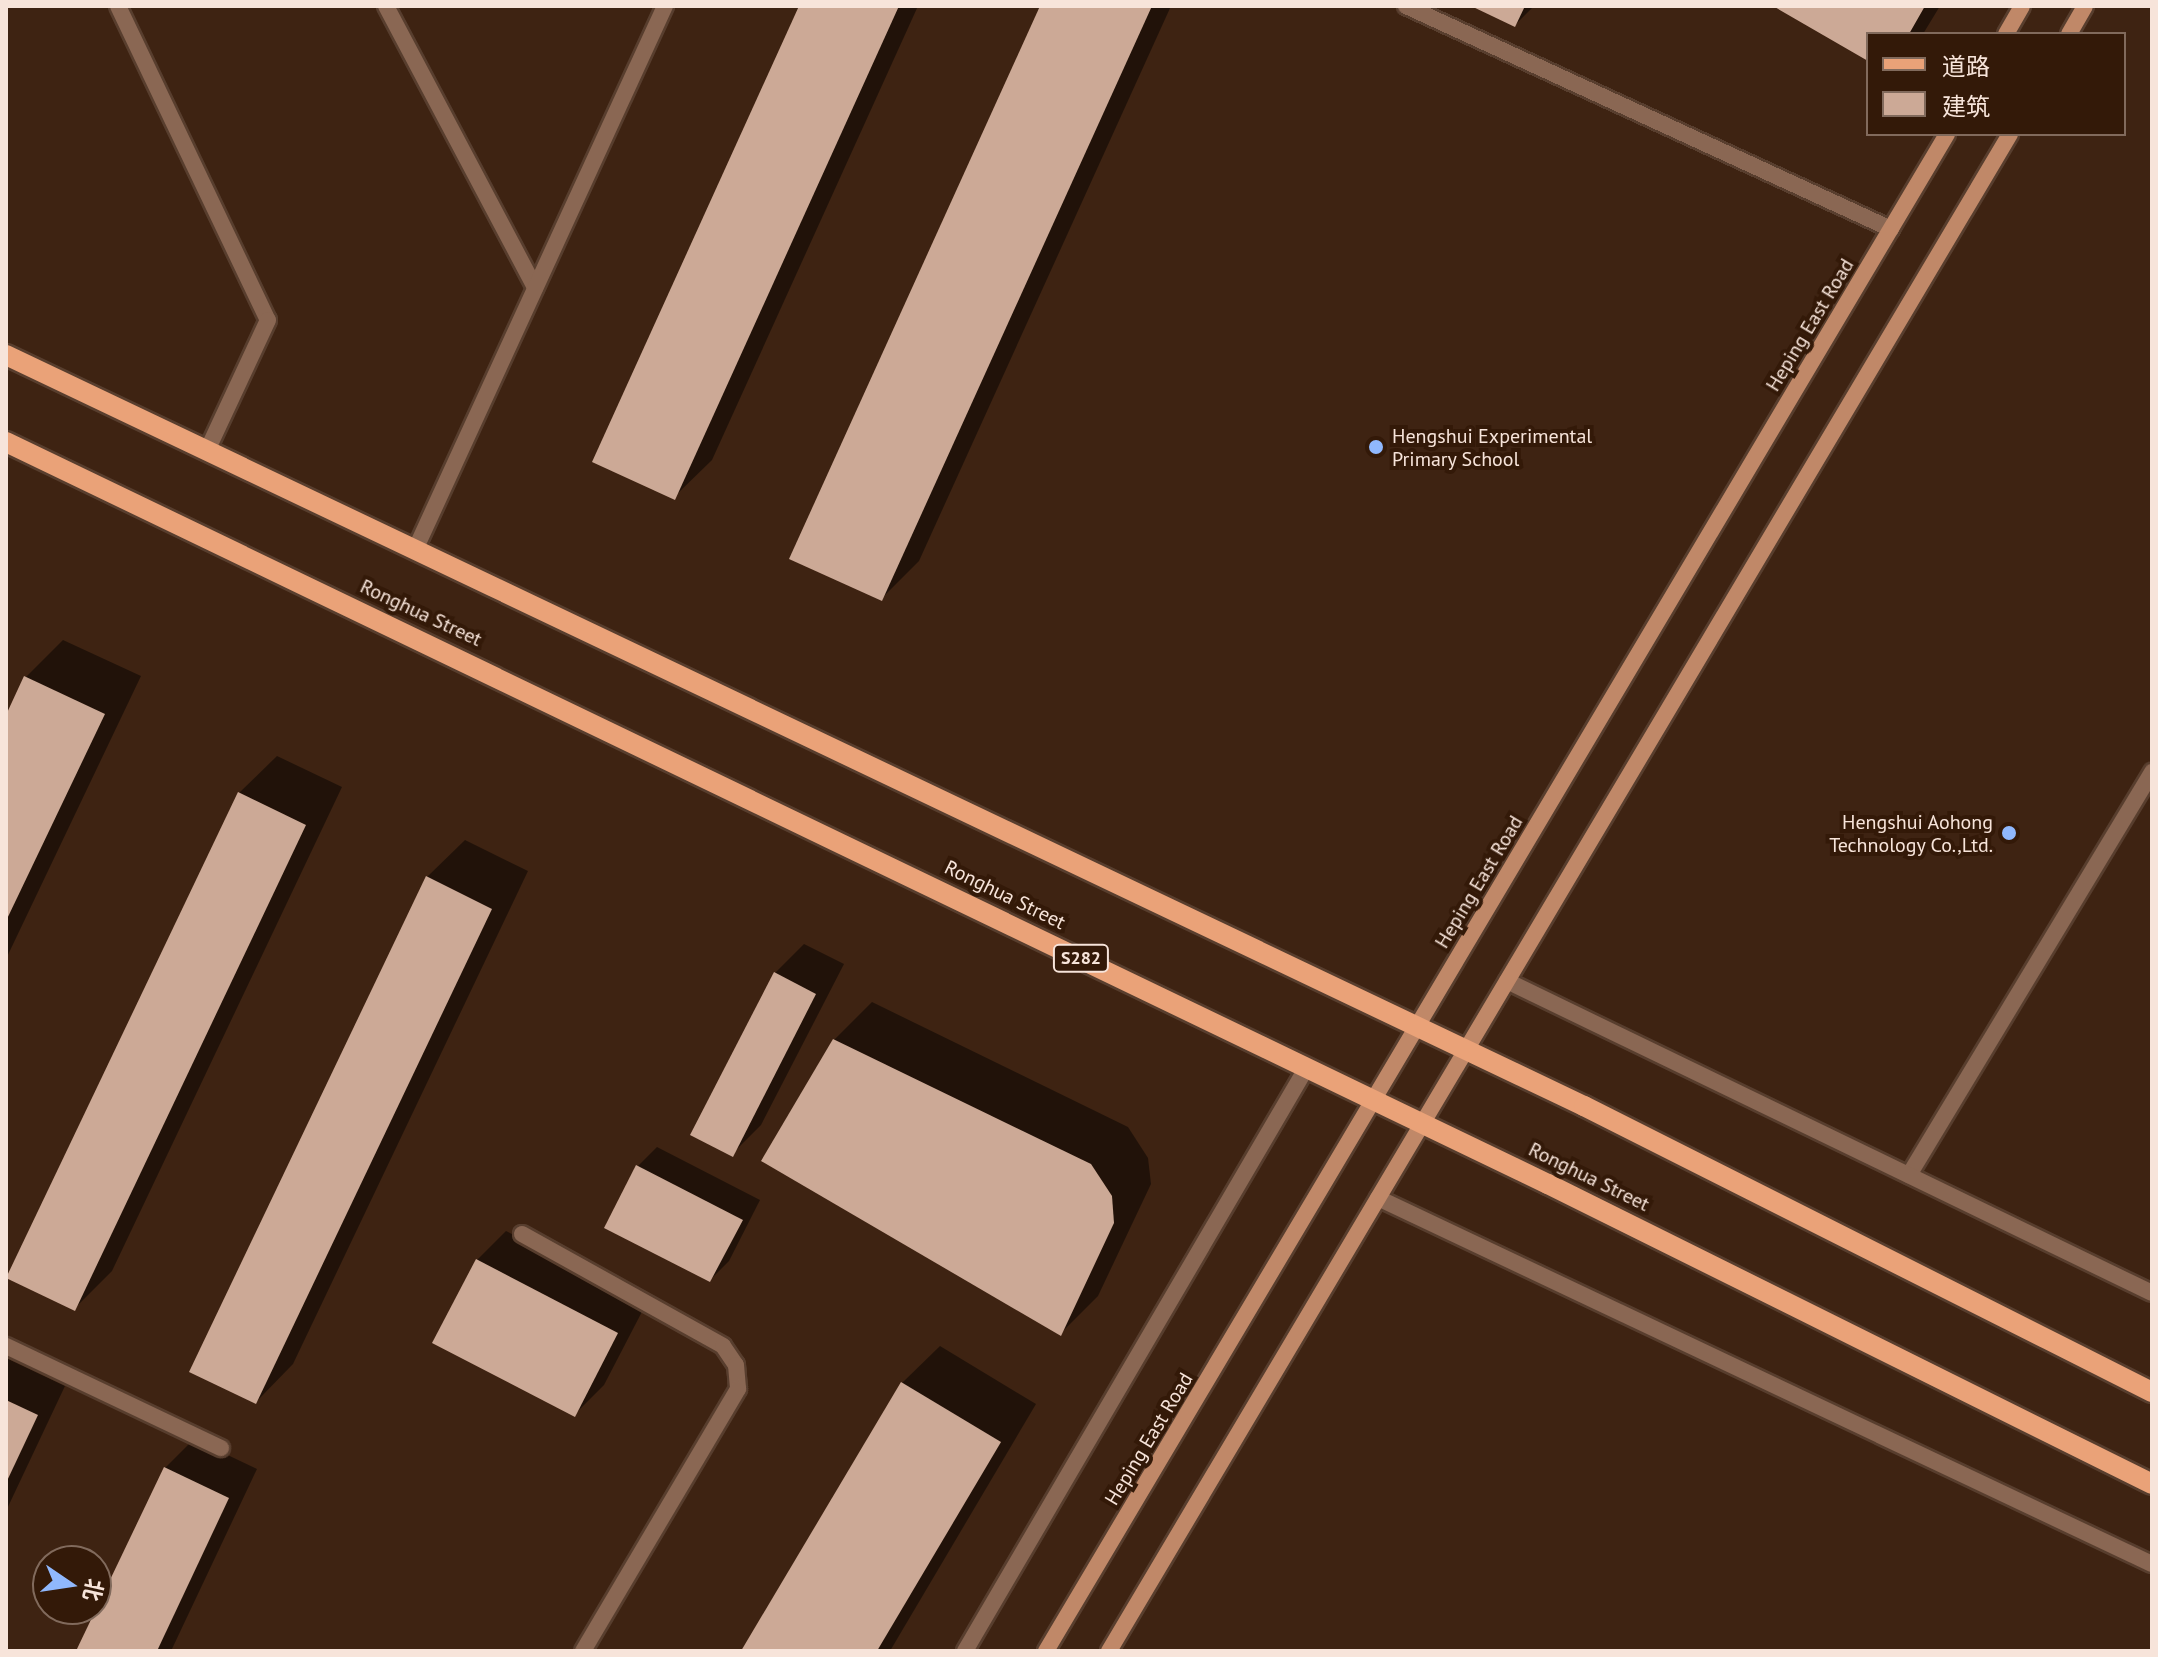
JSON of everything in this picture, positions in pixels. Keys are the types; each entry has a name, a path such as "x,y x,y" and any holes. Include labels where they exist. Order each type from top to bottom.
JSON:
{"main road":[{"path":"2007,32 2022,6"},
{"path":"2070,32 2085,6"},
{"name":"Heping East Road","path":"1046,1651 1946,136"},
{"path":"1109,1651 2009,136"},
{"path":"6,355 1417,1026 2152,1392"},
{"name":"Ronghua Street","path":"6,442 1374,1099 2152,1484"}],"street":[{"path":"118,6 268,320 207,451"},
{"path":"386,6 535,288"},
{"path":"415,550 665,6"},
{"path":"1406,6 1891,229"},
{"path":"1909,1175 2152,772"},
{"path":"1507,981 2152,1293"},
{"path":"965,1651 1307,1067"},
{"path":"1378,1198 2152,1564"},
{"path":"522,1234 723,1346 736,1365 738,1389 583,1651"},
{"path":"6,1346 221,1448"}],"building":[{"path":"799,6 899,6 675,500 592,462"},
{"path":"1040,6 1152,6 882,601 789,559"},
{"path":"1471,6 1525,6 1515,27"},
{"path":"1773,6 1925,6 1910,32 1866,32 1866,60"},
{"path":"24,676 105,714 6,921 6,715"},
{"path":"238,792 306,825 75,1311 6,1278"},
{"path":"426,876 492,909 256,1404 189,1372"},
{"path":"774,972 816,994 733,1157 690,1135"},
{"path":"833,1039 1091,1164 1112,1196 1114,1223 1061,1336 761,1161"},
{"path":"636,1165 743,1220 710,1282 604,1228"},
{"path":"476,1259 618,1333 575,1417 432,1343"},
{"path":"901,1382 1001,1442 877,1651 741,1651"},
{"path":"6,1400 38,1415 6,1483"},
{"path":"164,1467 229,1498 157,1651 76,1651 88,1625 112,1625 112,1576"}],"place":[{"name":"Hengshui Experimental Primary School","path":"1376,447"},
{"name":"Hengshui Aohong Technology Co.,Ltd.","path":"2009,833"}]}
